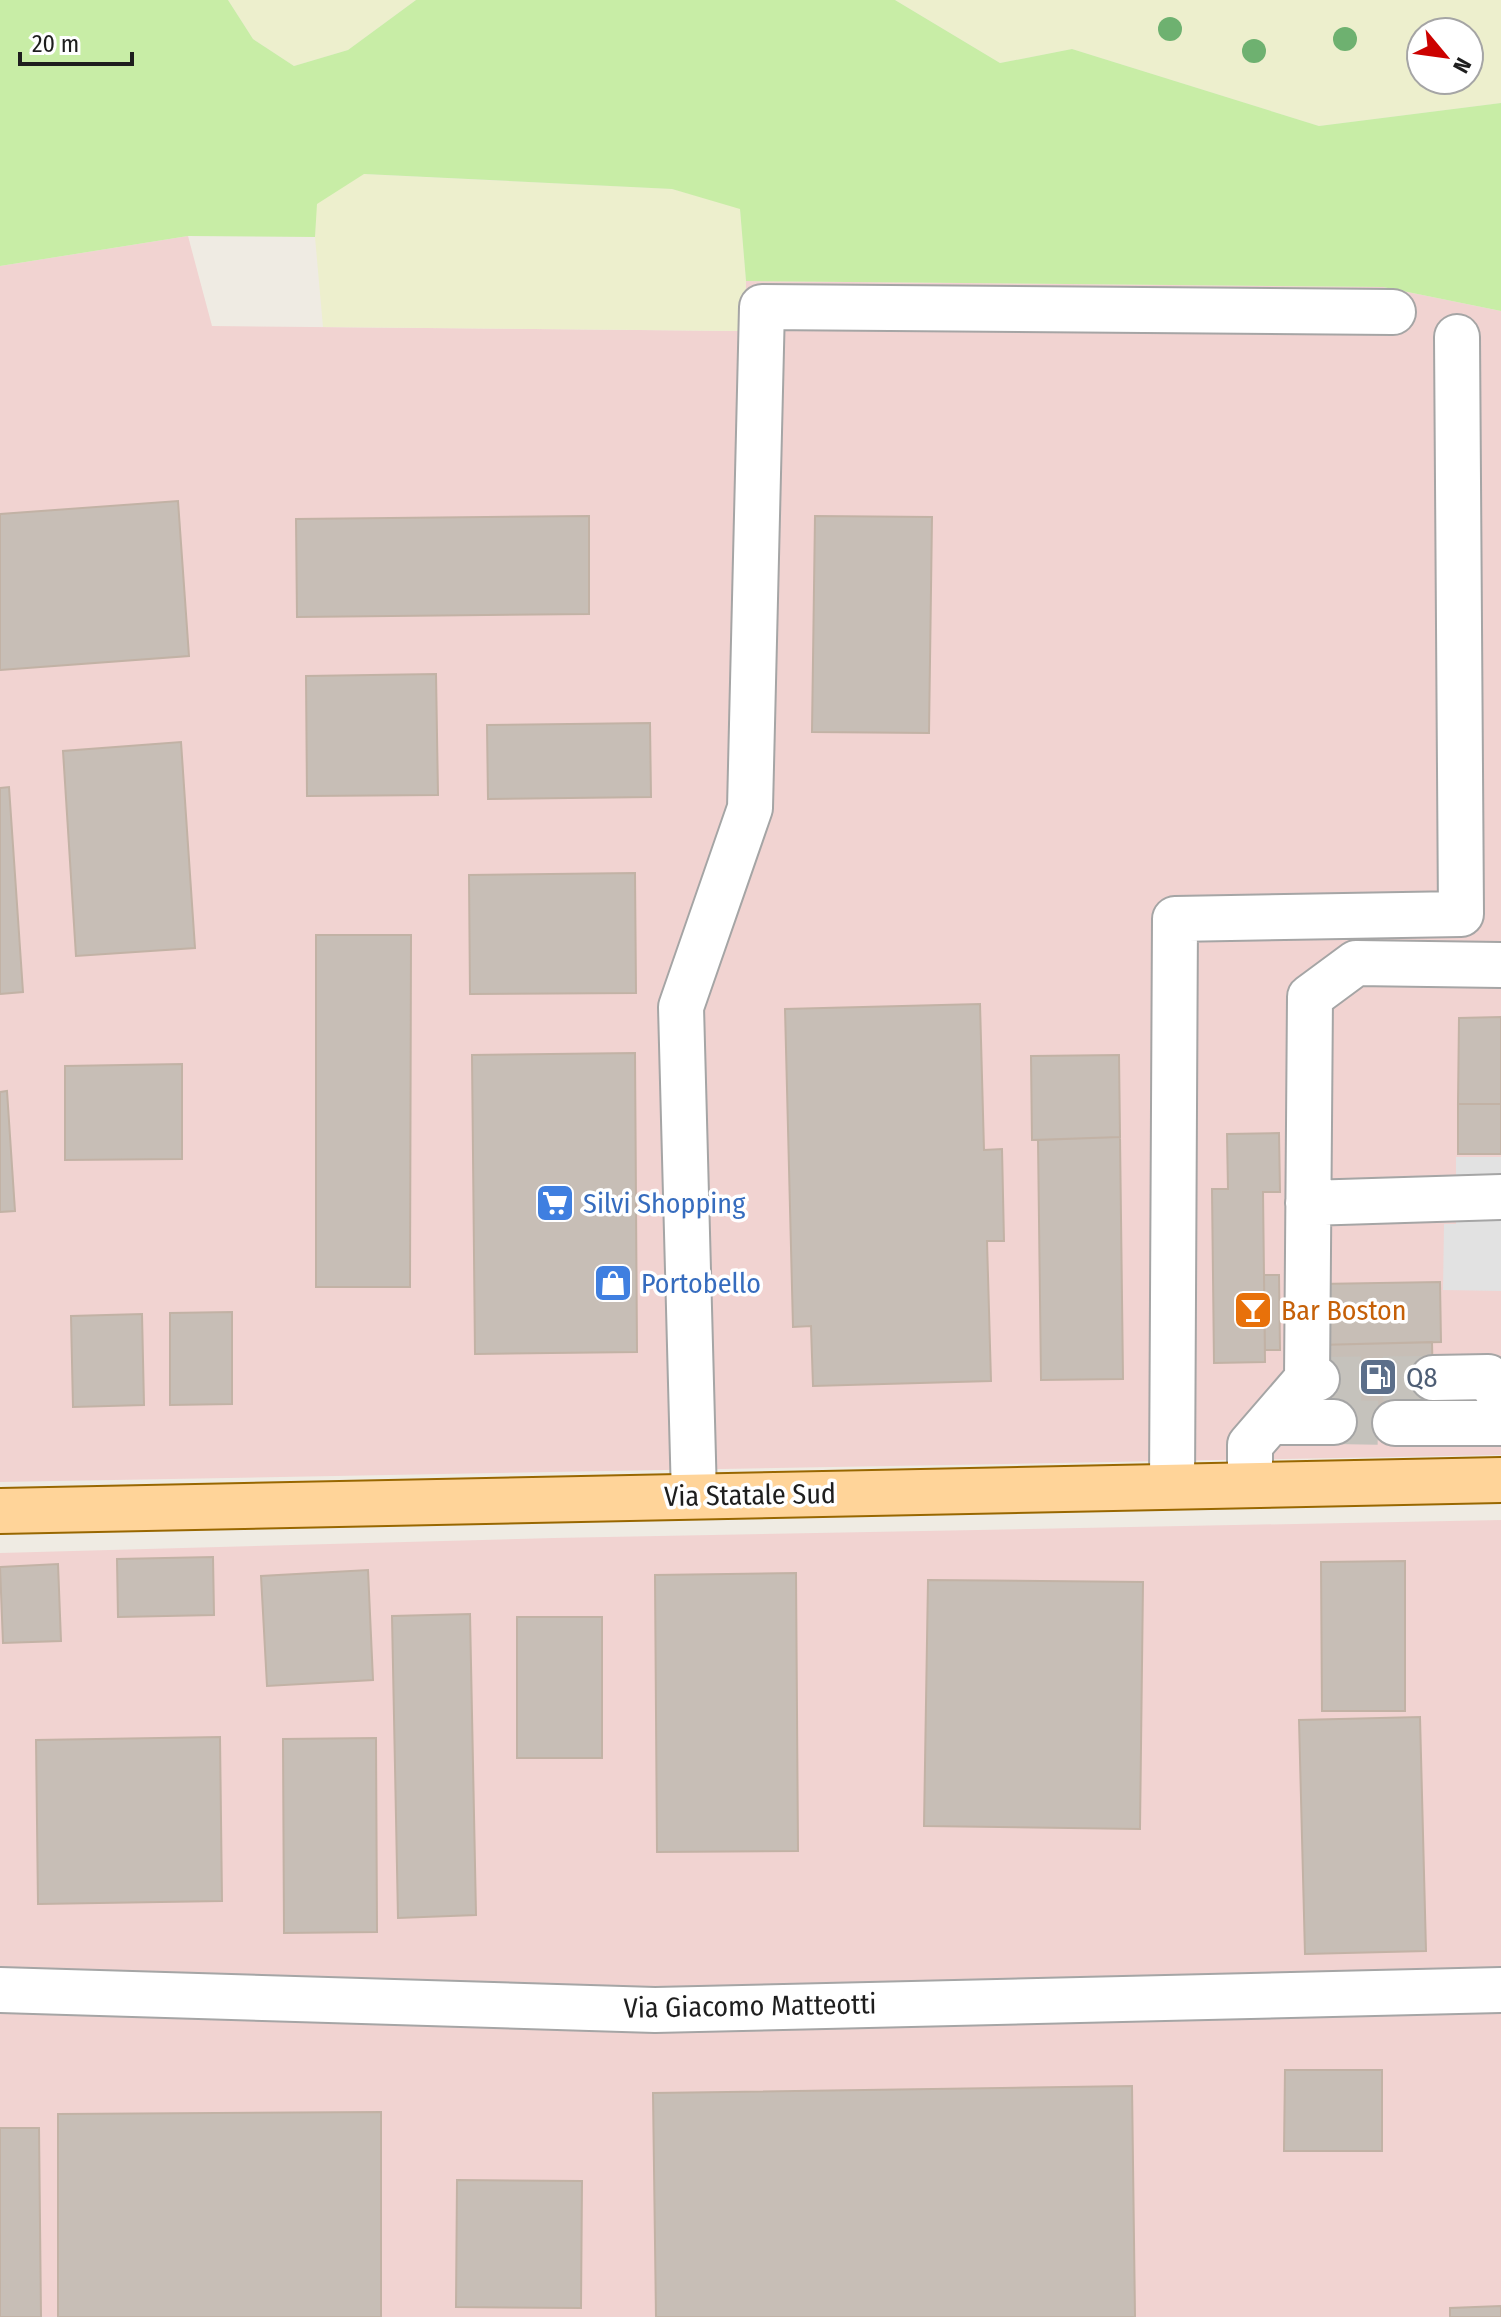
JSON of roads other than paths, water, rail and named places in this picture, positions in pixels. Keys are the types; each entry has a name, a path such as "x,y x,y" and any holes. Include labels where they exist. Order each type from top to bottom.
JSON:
{"main road":[{"name":"Via Statale Sud","path":"0,1511 1501,1480"}],"street":[{"path":"694,1496 681,1007 750,808 762,307 1393,312"},
{"path":"1172,1486 1175,919 1461,914 1457,337"},
{"path":"1250,1484 1250,1445 1312,1379 1308,1203 1310,997 1356,963 1501,965"},
{"path":"1308,1203 1501,1197"},
{"path":"1433,1378 1488,1377 1501,1397"},
{"path":"1270,1422 1334,1422"},
{"path":"1395,1423 1501,1423"},
{"name":"Via Giacomo Matteotti","path":"0,1990 655,2010 1501,1990"}],"tunnel":[{"path":"1317,1379 1433,1378"},
{"path":"1334,1422 1395,1423"}],"place":[{"name":"Silvi Shopping","path":"555,1203"},
{"name":"Portobello","path":"613,1283"},
{"name":"Bar Boston","path":"1253,1310"},
{"name":"Q8","path":"1378,1377"}]}
